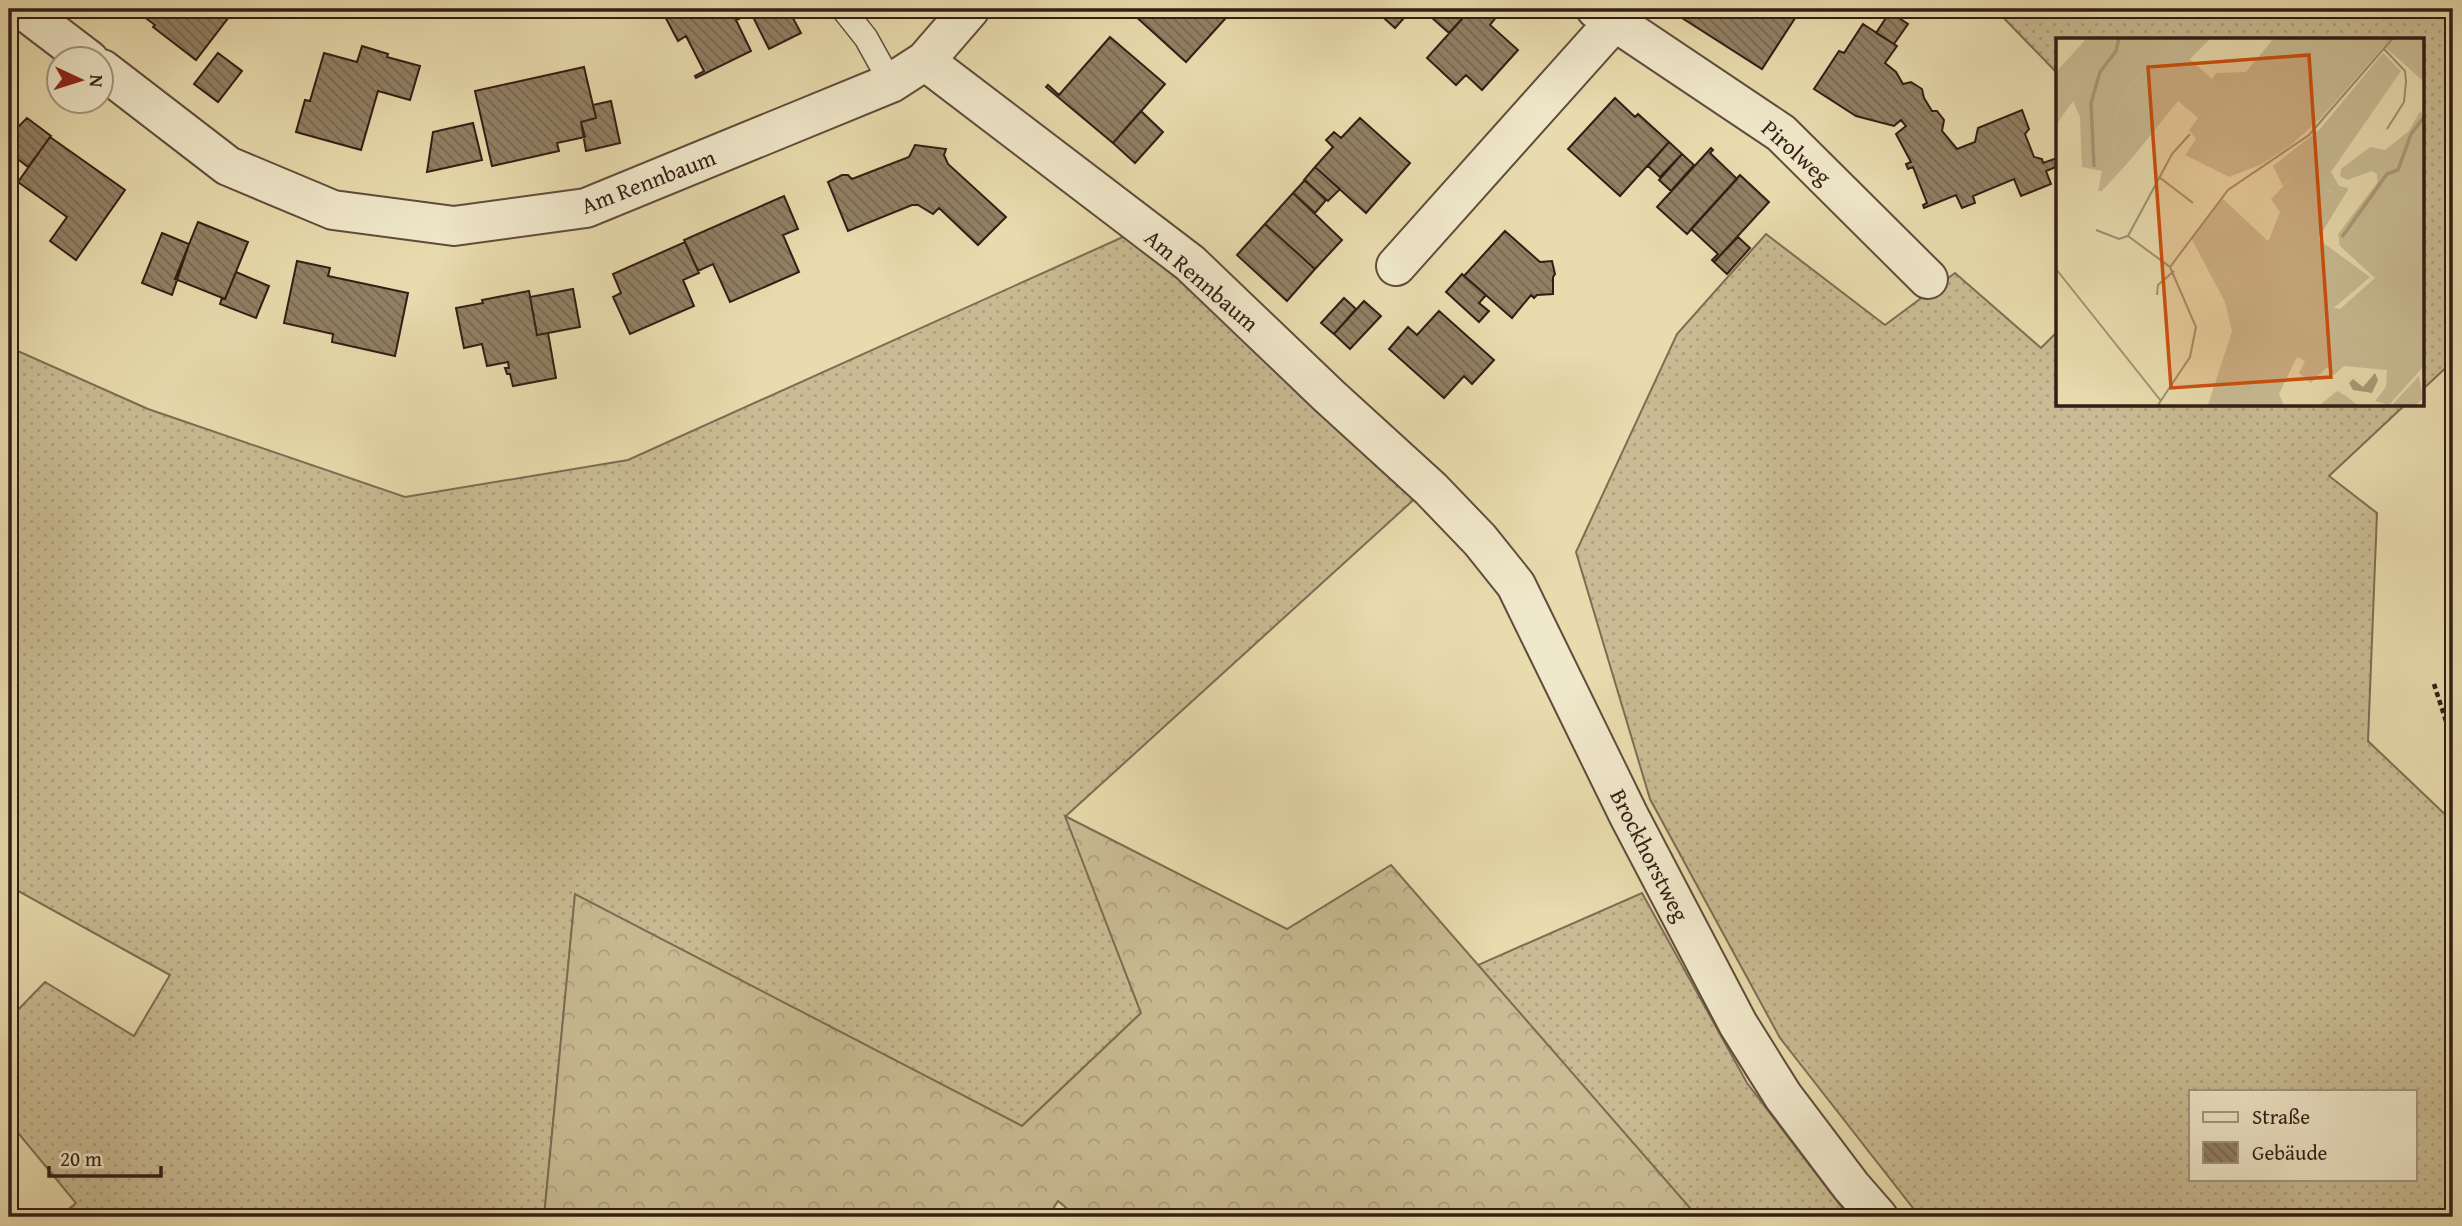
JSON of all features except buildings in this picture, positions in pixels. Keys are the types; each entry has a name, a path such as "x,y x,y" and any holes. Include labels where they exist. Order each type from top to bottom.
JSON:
{"street":[{"path":"22,9 71,46"},
{"name":"Am Rennbaum","path":"116,80 228,166 333,210 454,226 586,208 891,83 925,61 970,9"},
{"name":"Pirolweg","path":"1396,267 1606,15 1781,133 1928,279"},
{"name":"Am Rennbaum","path":"925,61 1191,263 1329,396 1431,489"},
{"name":"Brockhorstweg","path":"1431,489 1480,540 1516,585 1629,816 1738,1024 1783,1096 1878,1217"}],"lane":[{"path":"843,9 866,38 891,83"}],"path":[{"path":"2434,684 2453,743"}],"green space":[{"path":"1995,9 2453,9 2453,361 2424,388 2424,38 2056,38 2056,72"},
{"path":"1134,232 1420,494 1066,816 1141,1013 1022,1126 575,895 544,1217 59,1217 76,1203 9,1122 9,1019 45,982 134,1036 170,975 9,886 9,347 148,409 405,497 628,460"},
{"path":"1766,234 1885,325 1955,273 2041,348 2056,333 2056,406 2404,406 2329,476 2377,513 2368,741 2453,822 2453,1217 1920,1217 1780,1038 1650,799 1576,552 1677,334"},
{"path":"1065,816 1287,929 1391,865 1697,1216 1077,1217 1058,1201 1048,1217 544,1217 575,894 1022,1126 1141,1013"},
{"path":"1642,893 1747,1083 1849,1217 1696,1217 1478,965"}]}
